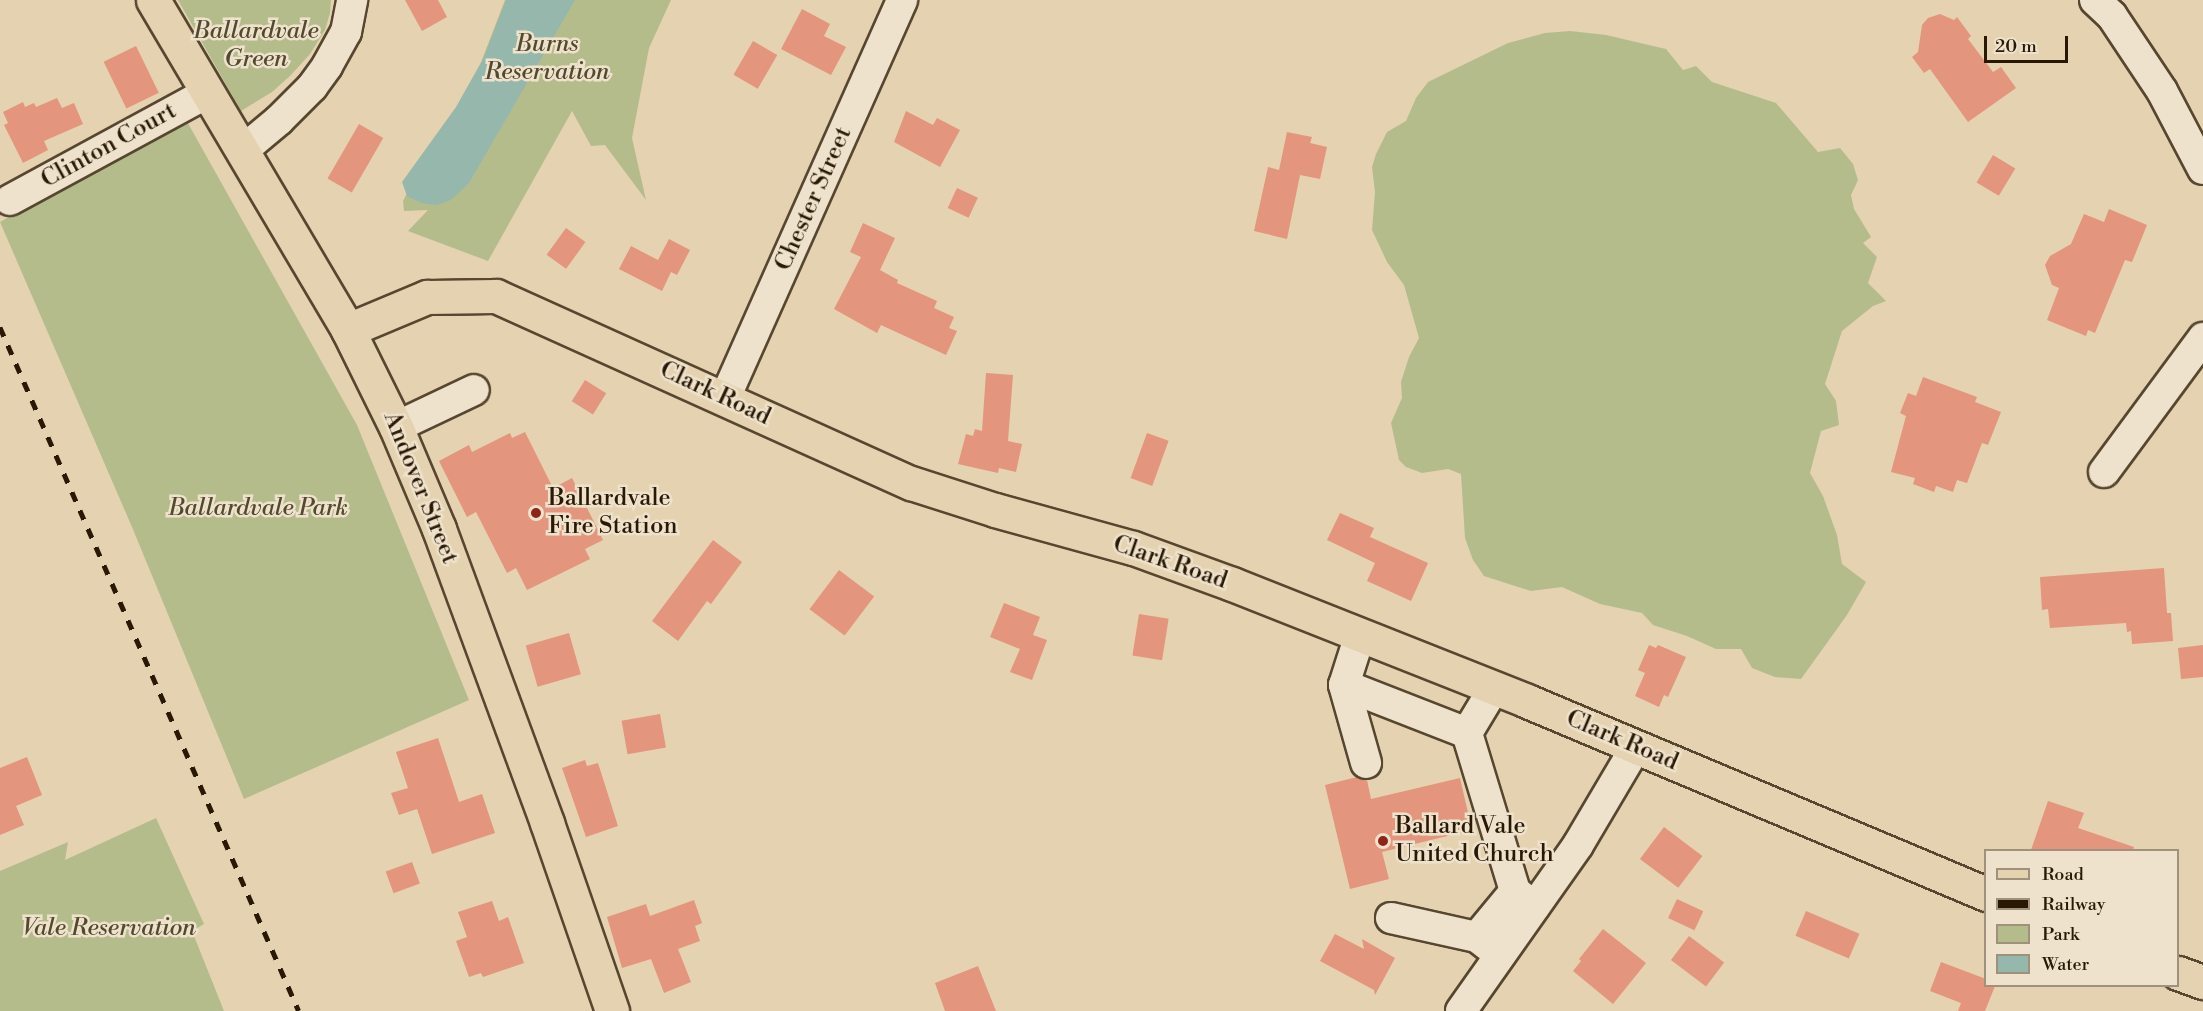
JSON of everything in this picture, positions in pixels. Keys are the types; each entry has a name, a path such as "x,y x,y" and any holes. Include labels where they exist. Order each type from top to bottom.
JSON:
{"main road":[{"name":"Andover Street","path":"153,0 348,330 396,427 439,529 547,823 612,1011"},
{"name":"Clark Road","path":"348,330 427,297 496,296 911,483 995,510 1133,548 1494,688 1984,893"},
{"path":"2179,973 2203,982"}],"street":[{"path":"242,151 279,120 312,87 346,32 352,0"},
{"name":"Chester Street","path":"725,398 902,0"},
{"path":"2095,0 2112,16 2162,91 2203,170"},
{"name":"Clinton Court","path":"10,200 207,93"},
{"path":"2104,472 2203,338"},
{"path":"396,427 474,390"},
{"path":"1360,635 1344,684 1366,763"},
{"path":"1344,684 1467,732 1524,899 1500,956 1461,1011"},
{"path":"1467,732 1494,688"},
{"path":"1477,937 1524,899 1578,845 1636,747"},
{"path":"1391,918 1477,937 1500,956"}],"green space":[{"name":"Ballardvale Green","path":"178,0 331,0 325,30 310,54 272,92 241,111"},
{"name":"Burns Reservation","path":"505,0 671,0 649,48 632,138 646,200 605,145 591,146 572,111 488,261 408,231 428,210 404,211 403,201 422,164 445,132 480,65"},
{"path":"1570,31 1606,35 1666,49 1683,70 1696,66 1712,82 1776,103 1818,152 1840,148 1853,164 1858,180 1851,195 1854,209 1871,237 1863,243 1877,257 1868,283 1886,301 1873,306 1842,331 1825,384 1836,401 1839,425 1821,431 1810,473 1823,496 1837,535 1842,564 1866,582 1847,615 1801,679 1775,677 1752,668 1741,649 1716,649 1687,636 1653,625 1642,613 1600,604 1562,587 1531,591 1484,576 1473,560 1465,538 1461,474 1448,469 1422,473 1406,467 1399,460 1391,423 1402,398 1401,382 1409,357 1419,338 1404,285 1387,262 1372,230 1375,192 1372,167 1376,154 1387,132 1406,121 1416,98 1428,82 1508,43 1545,33"},
{"name":"Ballardvale Park","path":"185,118 357,425 469,700 244,799 132,527 0,222"},
{"name":"Vale Reservation","path":"156,818 204,924 192,931 224,1011 0,1011 0,871 68,842 65,860"}],"water":[{"path":"506,0 575,0 469,183 451,200 437,205 421,203 407,196 402,182 456,107 483,59"}],"building":[{"path":"405,0 438,0 447,17 422,31"},
{"path":"802,9 830,24 824,36 846,47 831,75 781,49"},
{"path":"1940,14 1954,20 1957,17 1971,36 1968,39 1993,72 2001,67 2016,88 1968,122 1930,69 1924,73 1912,57 1918,52 1922,25 1928,18"},
{"path":"753,41 777,55 758,89 734,75"},
{"path":"136,46 159,93 126,109 104,62"},
{"path":"57,98 62,108 74,103 83,124 44,141 48,150 23,163 4,125 8,123 3,112 23,102 25,107 34,103 36,107"},
{"path":"906,111 933,125 937,118 960,130 940,167 894,142"},
{"path":"359,124 383,138 352,193 328,179"},
{"path":"1287,132 1312,137 1310,143 1327,147 1320,179 1300,175 1287,239 1254,231 1268,167 1279,170"},
{"path":"1993,155 2015,168 1999,196 1977,182"},
{"path":"957,188 978,198 969,218 948,208"},
{"path":"2109,209 2147,225 2132,262 2125,260 2095,333 2088,330 2086,336 2047,320 2059,288 2052,285 2045,265 2050,256 2071,244 2084,214 2104,222"},
{"path":"863,223 895,238 880,270 898,280 897,283 937,301 934,308 954,317 949,328 957,331 946,355 881,325 877,333 834,309 861,257 850,252"},
{"path":"566,228 585,242 566,269 547,255"},
{"path":"669,239 690,250 677,275 671,272 662,291 619,269 631,246 658,260"},
{"path":"986,373 1013,375 1008,441 1022,444 1016,472 999,468 998,473 958,464 966,434 973,436 975,429 982,431"},
{"path":"1923,377 1977,397 1975,402 2001,412 1988,445 1982,443 1967,483 1957,480 1953,492 1936,486 1934,492 1913,484 1915,478 1891,472 1906,416 1900,413 1908,393 1916,396"},
{"path":"585,380 606,393 593,414 572,401"},
{"name":"Ballardvale Fire Station","path":"525,432 553,488 572,478 603,540 585,549 590,559 527,590 516,568 507,573 476,512 467,517 439,461 469,445 472,452 510,433 512,438"},
{"path":"1147,433 1169,441 1152,486 1131,478"},
{"path":"1340,513 1374,528 1370,537 1428,563 1411,601 1367,581 1375,563 1327,540"},
{"path":"713,540 742,562 711,604 707,601 678,641 652,621"},
{"path":"2164,568 2167,613 2171,613 2173,641 2132,644 2131,631 2127,632 2126,623 2050,628 2048,609 2042,610 2040,577"},
{"path":"839,570 874,596 845,636 810,609"},
{"path":"1004,603 1040,617 1033,635 1047,640 1032,680 1010,672 1020,649 990,637"},
{"path":"1139,614 1169,619 1162,660 1132,655"},
{"path":"569,633 581,674 538,687 526,645"},
{"path":"1649,645 1656,648 1658,645 1686,657 1668,697 1664,695 1659,707 1635,696 1645,673 1638,670"},
{"path":"2203,645 2203,677 2181,679 2178,648"},
{"path":"660,714 666,747 627,754 622,721"},
{"path":"438,738 459,802 482,794 495,833 432,854 417,809 399,815 391,793 408,788 396,752"},
{"path":"27,757 42,795 16,806 24,825 0,835 0,768"},
{"path":"585,760 587,766 598,763 618,826 586,837 562,768"},
{"name":"Ballard Vale United Church","path":"1357,777 1367,780 1371,799 1460,778 1472,830 1382,852 1389,879 1350,889 1325,785"},
{"path":"2048,801 2084,813 2078,828 2134,847 2133,849 2031,849"},
{"path":"1664,827 1702,856 1678,888 1640,859"},
{"path":"412,862 420,884 394,893 386,872"},
{"path":"1677,899 1703,911 1694,930 1668,918"},
{"path":"694,900 702,923 695,926 700,941 678,949 691,982 664,993 651,959 622,968 607,917 646,904 650,916"},
{"path":"492,901 499,921 508,917 524,963 483,977 481,973 469,977 456,941 467,937 458,912"},
{"path":"1806,911 1859,934 1849,959 1795,936"},
{"path":"1603,929 1646,963 1613,1004 1573,971 1581,961 1579,959"},
{"path":"1335,934 1364,949 1362,939 1395,958 1375,995 1374,990 1320,961"},
{"path":"1689,936 1724,962 1706,986 1671,960"},
{"path":"1941,962 1984,978 1984,987 1995,987 1985,1011 1958,1011 1961,1003 1930,991"},
{"path":"978,966 996,1011 945,1011 935,983"}],"railway":[{"path":"0,327 299,1011"}],"place":[{"name":"Ballardvale Fire Station","path":"536,513"},
{"name":"Ballard Vale United Church","path":"1383,841"}]}
